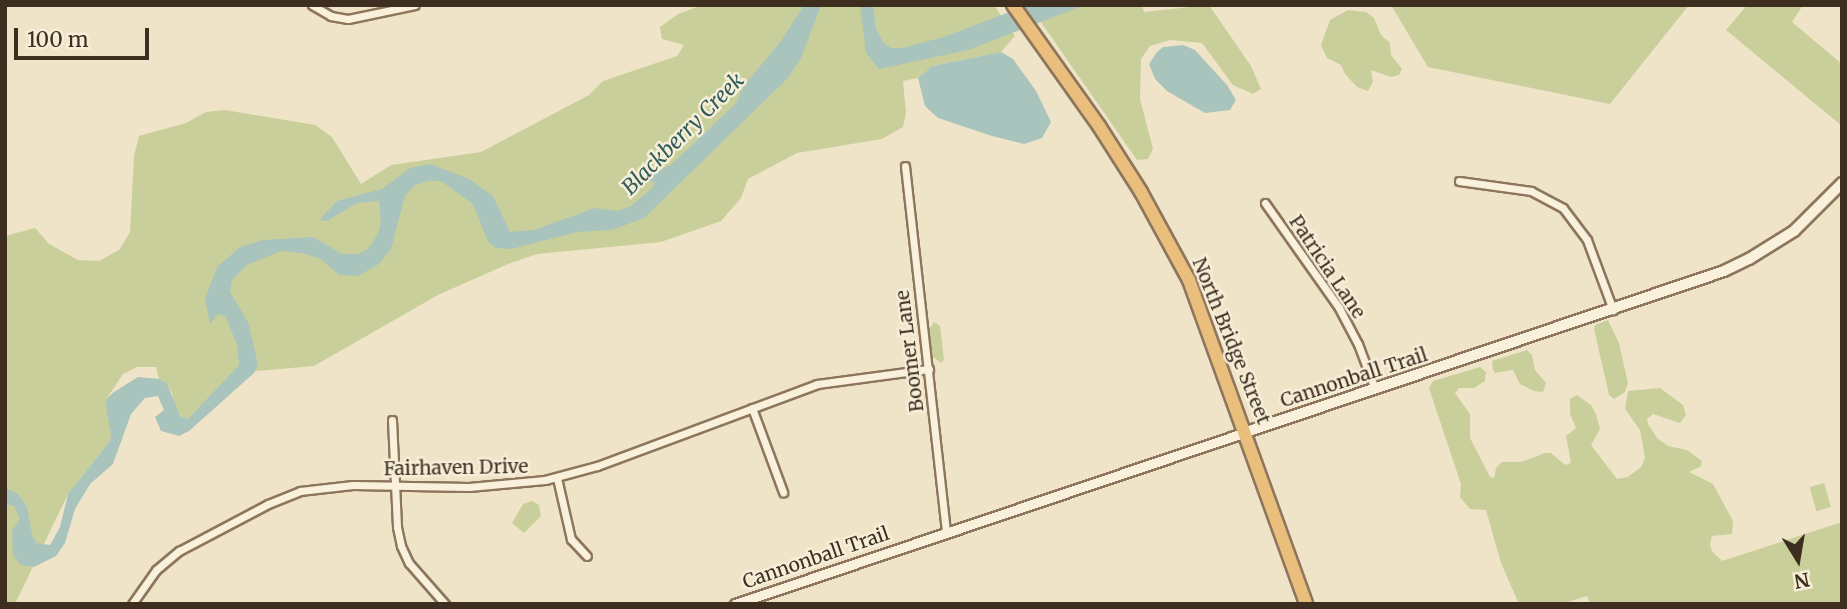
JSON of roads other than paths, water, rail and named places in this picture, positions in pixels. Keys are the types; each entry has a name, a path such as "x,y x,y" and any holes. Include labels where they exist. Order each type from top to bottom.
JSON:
{"highway":[{"name":"North Bridge Street","path":"1013,5 1141,192 1189,280 1306,604"}],"main road":[{"name":"Cannonball Trail","path":"1246,432 1613,310 1749,259 1794,231 1842,183"}],"street":[{"path":"312,5 331,16 348,19 415,5"},
{"name":"Boomer Lane","path":"905,166 946,532"},
{"path":"1459,181 1531,191 1563,208 1587,240 1613,310"},
{"name":"Patricia Lane","path":"1265,203 1339,308 1358,344 1376,389"},
{"name":"Fairhaven Drive","path":"132,604 156,570 179,551 283,497 329,486 485,487 557,478 597,466 817,384 929,369"},
{"path":"752,408 783,492"},
{"path":"392,421 397,527 401,547 409,563 445,604"},
{"name":"Cannonball Trail","path":"735,604 1246,432"},
{"path":"557,478 571,539 587,556"}],"water":[{"path":"804,5 821,5 801,58 787,79 644,218 612,230 578,232 511,249 496,248 488,242 473,204 441,181 429,181 415,185 405,196 391,249 379,264 358,276 339,275 321,259 302,253 281,251 247,265 232,280 230,292 248,322 258,364 254,373 189,431 179,436 161,431 155,417 164,410 158,396 145,398 131,414 113,464 90,484 75,509 65,543 56,556 34,567 21,565 13,555 12,531 20,519 14,506 5,504 5,488 18,494 27,507 36,543 50,545 60,527 68,494 109,442 111,435 106,406 107,398 114,392 138,377 159,379 167,383 180,416 188,419 239,365 237,345 226,317 218,314 210,324 205,299 217,267 240,247 263,240 313,237 342,254 358,254 368,249 378,234 381,223 379,201 357,203 327,221 321,221 321,218 337,201 382,189 410,168 430,164 469,179 493,196 510,232 534,230 595,208 617,211 631,206 654,186 654,181 635,185 630,182 630,178 645,177 672,164 736,103 743,87 781,41"},
{"path":"860,5 873,5 876,29 883,42 891,48 902,48 944,37 1028,5 1085,5 968,50 879,69 866,53"},
{"path":"1183,45 1195,50 1227,85 1236,100 1230,110 1205,113 1167,91 1155,79 1149,64 1157,52 1163,47"},
{"path":"1001,52 1013,59 1036,91 1051,122 1042,138 1024,144 992,136 938,118 925,106 918,78 932,66"}],"water label":[{"name":"Blackberry Creek","path":"683,134"}]}
